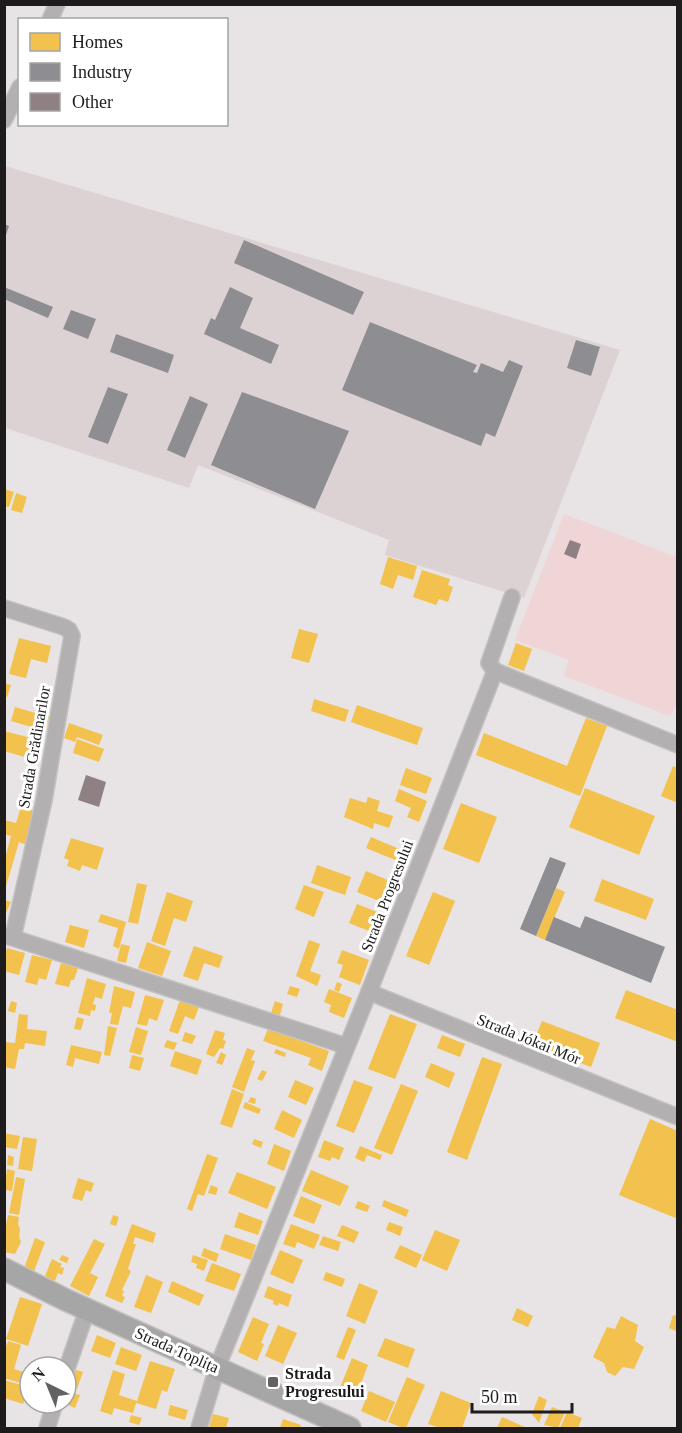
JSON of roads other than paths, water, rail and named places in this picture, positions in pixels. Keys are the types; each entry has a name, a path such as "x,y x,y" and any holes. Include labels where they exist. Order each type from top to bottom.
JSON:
{"main road":[{"name":"Strada Toplița","path":"4,1269 87,1310 350,1428"}],"street":[{"path":"51,18 57,4"},
{"path":"4,120 18,91"},
{"name":"Strada Progresului","path":"199,1428 217,1368 369,992 495,671 489,663 512,597"},
{"name":"Strada Grădinarilor","path":"4,608 64,627 72,636 44,800 9,936 346,1046"},
{"path":"495,671 678,745"},
{"name":"Strada Jókai Mór","path":"369,992 678,1117"},
{"path":"72,1355 87,1310"}],"place":[{"name":"Strada Progresului","path":"273,1382"}]}
